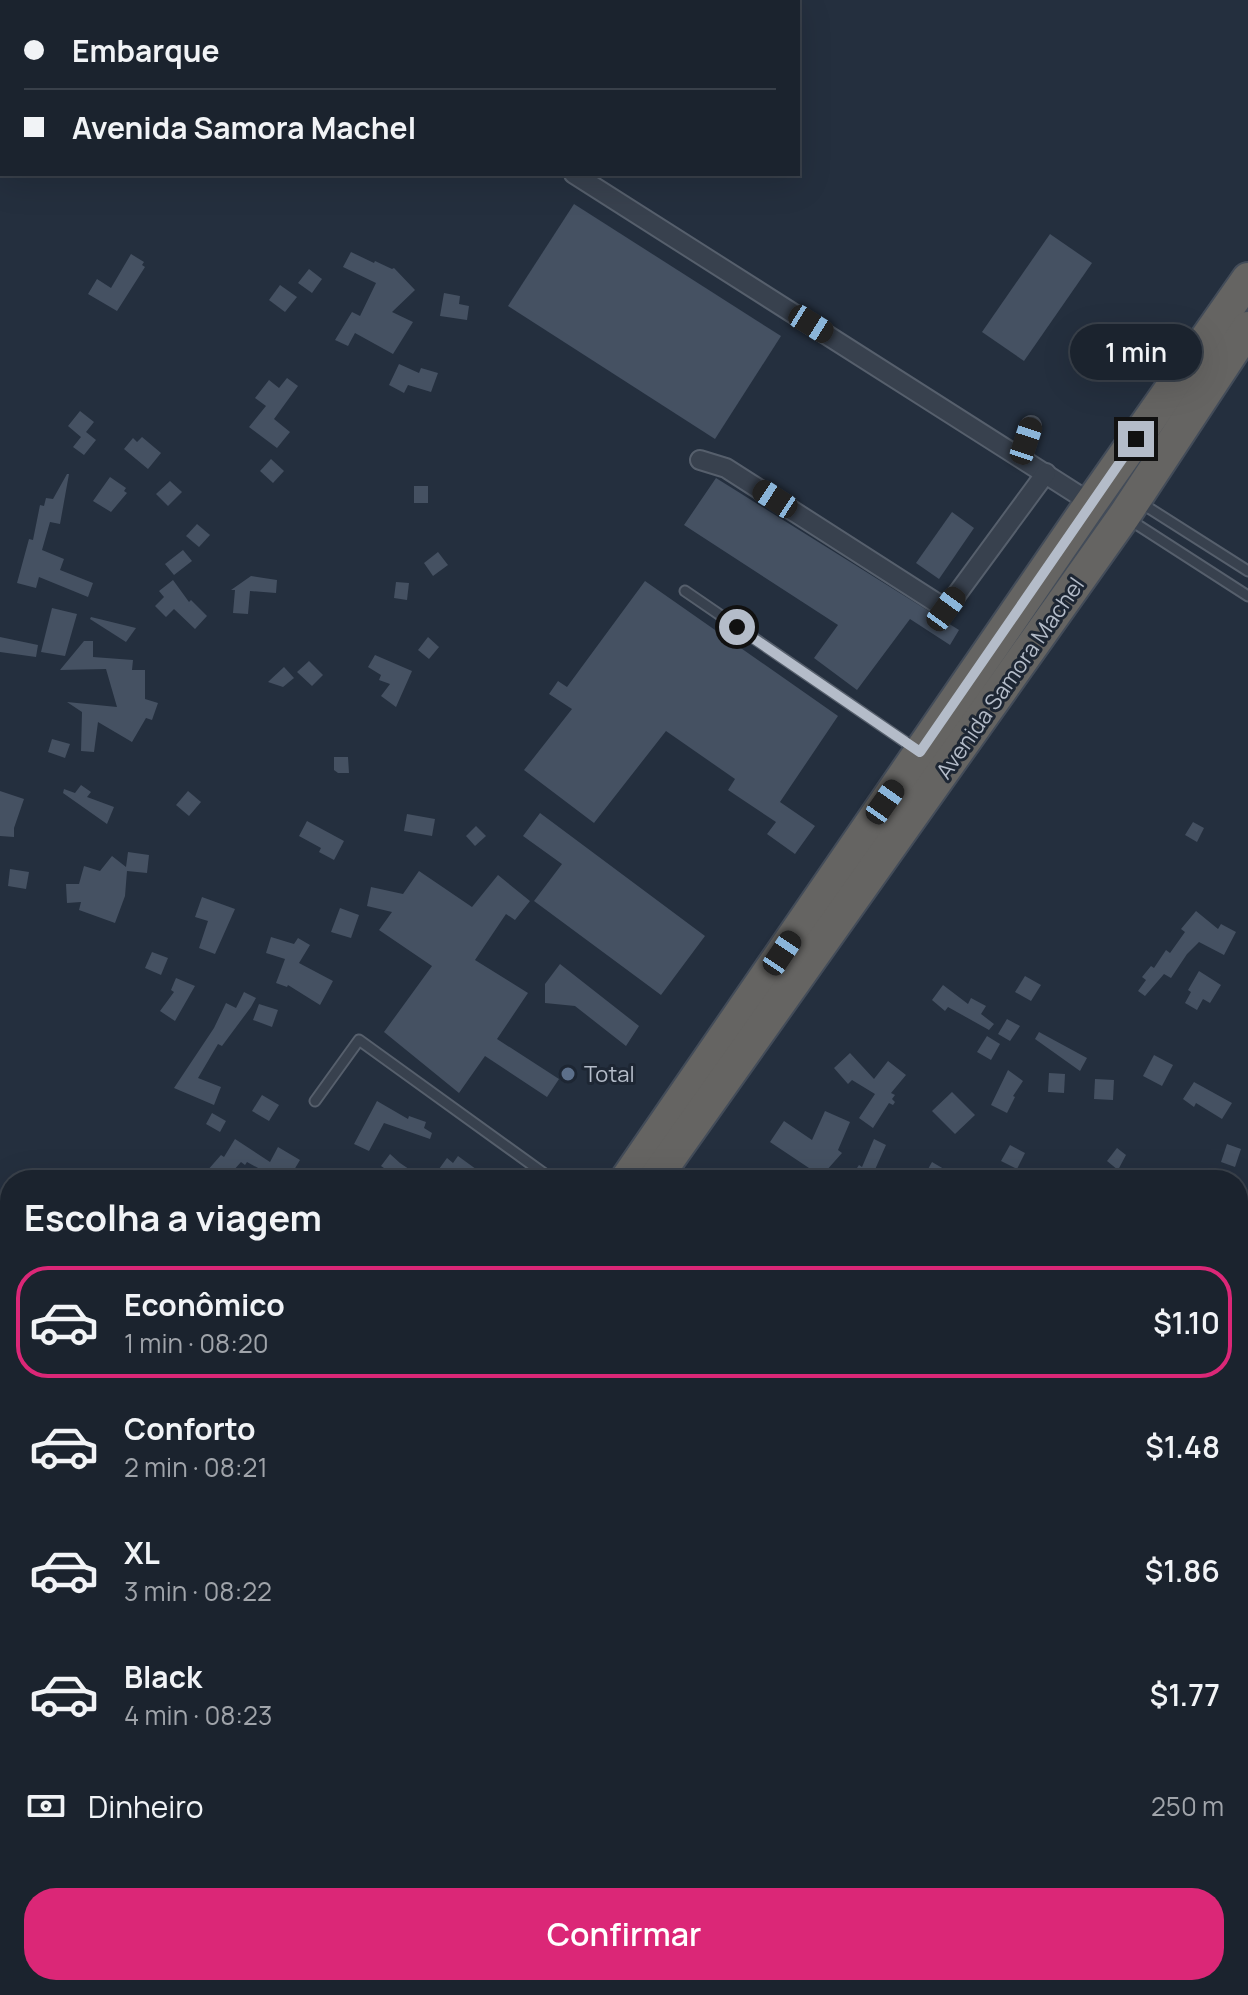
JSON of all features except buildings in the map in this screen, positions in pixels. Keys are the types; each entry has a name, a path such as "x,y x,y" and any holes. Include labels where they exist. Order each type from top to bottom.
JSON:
{"highway":[{"name":"Avenida Samora Machel","path":"633,1170 1248,279"},
{"name":"Avenida Samora Machel","path":"661,1170 1129,508 1248,328"}],"street":[{"path":"577,176 1091,503"},
{"path":"1021,456 1031,426"},
{"path":"700,460 726,468 946,609 1046,473"}],"lane":[{"path":"1129,508 1248,571"},
{"path":"1129,508 1248,596"},
{"path":"685,591 920,752"},
{"path":"315,1101 359,1040 539,1170"}],"place":[{"name":"Total","path":"568,1074"}],"route":[{"path":"737,627 920,752 1136,439"}]}
